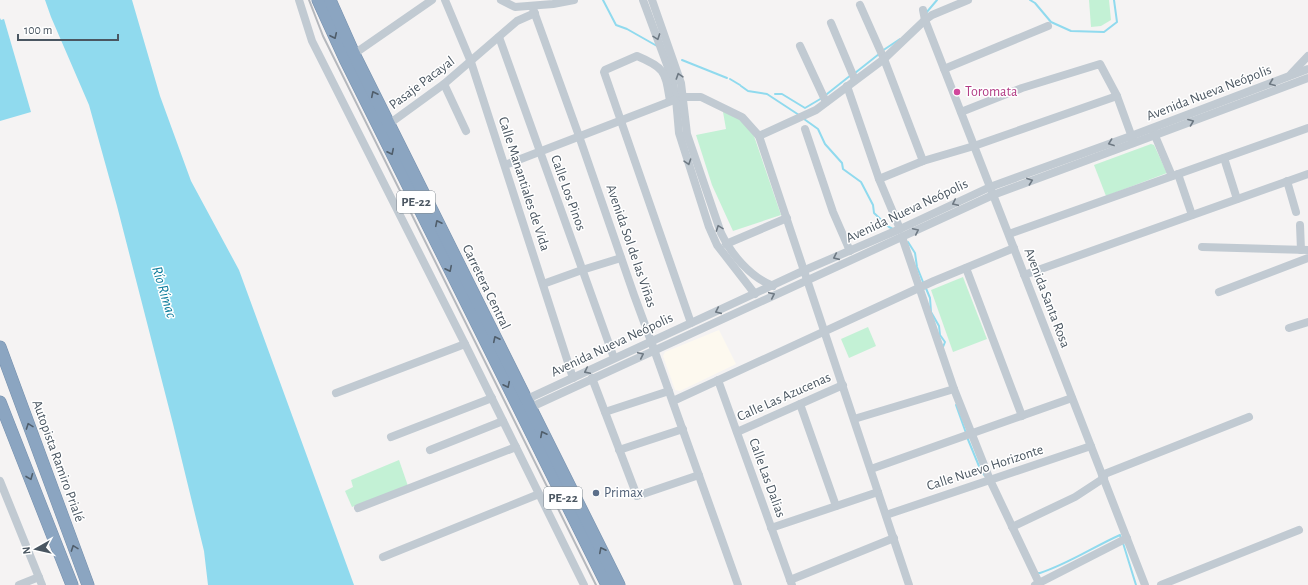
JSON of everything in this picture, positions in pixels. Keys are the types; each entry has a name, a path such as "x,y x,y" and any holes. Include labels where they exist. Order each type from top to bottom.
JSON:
{"highway":[{"name":"Carretera Central","path":"318,0 345,59 523,405 619,585"},
{"name":"Carretera Central","path":"330,0 354,54 523,405 607,585"},
{"name":"Autopista Ramiro Prialé","path":"0,347 88,585"},
{"path":"0,402 72,585"}],"street":[{"path":"299,0 312,41 465,344 584,585"},
{"path":"354,54 432,0"},
{"name":"Calle Manantiales de Vida","path":"445,0 471,62 573,378"},
{"path":"501,0 515,7 553,4 574,0"},
{"path":"643,0 672,78 676,99 679,133 709,227 717,245 755,294"},
{"path":"652,0 679,76 676,99"},
{"path":"759,136 816,110 884,59 925,20 932,15 968,0"},
{"path":"860,5 884,59 923,161"},
{"name":"Pasaje Pacayal","path":"389,124 444,84 535,6"},
{"name":"Avenida Sol de las Viñas","path":"535,6 621,258 738,585"},
{"name":"Avenida Santa Rosa","path":"923,10 925,20 1145,585"},
{"path":"831,23 855,80"},
{"path":"944,69 1048,26"},
{"name":"Calle Los Pinos","path":"499,37 614,358"},
{"path":"800,46 826,102"},
{"path":"691,323 622,120 604,72 606,68 637,56 652,62 664,71 676,99 720,233 726,244 737,258 763,282 773,286"},
{"path":"1290,76 1308,56"},
{"path":"961,112 1022,88 1100,64 1117,96 1133,140"},
{"name":"Avenida Nueva Neópolis","path":"523,405 614,358 653,345 807,279 992,191 1154,132 1308,69"},
{"name":"Avenida Nueva Neópolis","path":"1165,127 1308,78"},
{"path":"444,84 466,131"},
{"path":"847,86 879,179 901,233 954,389 990,480 1037,584 1127,538"},
{"path":"879,179 923,161 974,146 1117,96"},
{"path":"505,165 676,99 701,97 742,117 759,136 909,585"},
{"path":"1009,234 1308,128"},
{"path":"805,129 833,212 850,251"},
{"path":"1154,132 1192,215"},
{"path":"1224,158 1237,199"},
{"path":"1024,275 1308,174"},
{"path":"1287,182 1296,212"},
{"path":"726,244 787,218"},
{"path":"1202,247 1304,250 1300,226"},
{"name":"Avenida Nueva Neópolis","path":"523,405 592,378 691,323 773,286 804,270 850,251 901,233"},
{"path":"673,401 920,287 1014,248"},
{"path":"543,284 621,258"},
{"path":"1219,292 1308,258"},
{"path":"966,268 1022,416"},
{"path":"1289,328 1308,322"},
{"path":"336,393 465,344"},
{"path":"592,378 637,496 699,475"},
{"name":"Calle Las Dalias","path":"718,380 791,582"},
{"name":"Calle Las Azucenas","path":"737,432 843,385"},
{"path":"854,419 954,389"},
{"path":"605,412 669,391"},
{"path":"392,437 492,398"},
{"path":"871,469 1072,398"},
{"path":"800,404 836,506"},
{"path":"1012,526 1075,497 1103,476 1249,417"},
{"path":"430,450 503,421"},
{"path":"619,450 683,429"},
{"name":"Calle Nuevo Horizonte","path":"886,515 1091,446"},
{"path":"358,508 516,447"},
{"path":"0,481 42,585"},
{"path":"771,528 878,492"},
{"path":"383,557 539,494"},
{"path":"1161,585 1299,530"},
{"path":"791,582 894,538"},
{"path":"19,585 39,577"}],"shaded area":[{"path":"719,330 736,364 680,391 675,390 663,356 665,352"}],"green space":[{"path":"1089,0 1109,0 1111,20 1101,26 1091,27"},
{"path":"730,110 744,121 754,136 781,215 733,231 712,185 696,135 726,129 723,112"},
{"path":"1151,144 1154,145 1167,173 1106,196 1094,165"},
{"path":"963,277 987,339 953,352 931,290"},
{"path":"868,327 876,346 849,358 841,339"},
{"path":"399,460 408,486 352,507 345,491 353,487 351,480"}],"water":[{"name":"Río Rímac","path":"45,0 132,0 160,96 191,181 239,270 354,585 208,585 204,551 173,424 117,206 89,105"},
{"path":"0,18 1,20 4,19 31,112 0,121"}],"waterway":[{"path":"603,0 616,25 627,29 657,46"},
{"path":"926,13 937,0"},
{"path":"1030,0 1035,3 1051,22 1071,31 1104,32 1117,22 1114,0"},
{"path":"882,51 900,39"},
{"path":"855,73 879,54"},
{"path":"682,60 727,78"},
{"path":"827,94 851,75"},
{"path":"730,79 740,85"},
{"path":"741,86 748,91 767,94 799,115"},
{"path":"775,94 782,94 805,108 822,98"},
{"path":"804,119 818,129 825,144 842,163 843,169 861,182 873,205 874,213 893,229"},
{"path":"908,242 915,253 917,267 923,282"},
{"path":"925,286 930,298 931,312 939,326 940,335 945,342 943,347"},
{"path":"956,405 966,433"},
{"path":"967,437 981,471 985,476"},
{"path":"1038,573 1061,565 1120,535 1121,539"},
{"path":"1123,543 1136,585"}],"railway":[{"path":"309,0 323,36 596,585"}],"place":[{"name":"Toromata","path":"957,92"},
{"name":"Primax","path":"596,493"}]}
